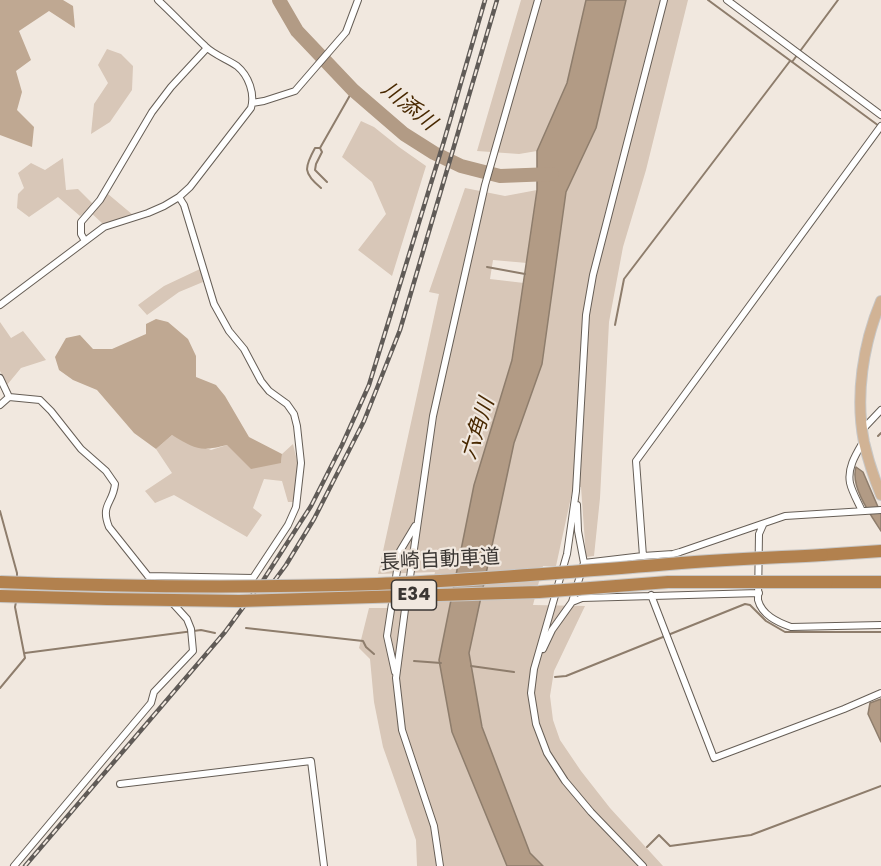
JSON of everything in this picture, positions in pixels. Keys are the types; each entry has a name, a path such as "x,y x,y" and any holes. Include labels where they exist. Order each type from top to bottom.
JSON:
{"highway":[{"name":"長崎自動車道","path":"0,582 240,587 379,584 881,551"},
{"name":"長崎自動車道","path":"0,596 239,601 539,592 668,582 881,582"}],"main road":[{"path":"881,301 868,341 862,373 861,406 863,435 881,495"}],"street":[{"path":"0,305 104,227 148,213 179,197 190,187 247,113 253,96 244,74 207,48 158,0"},
{"path":"252,103 295,91 346,32 358,0"},
{"path":"396,678 433,416 485,184 538,0"},
{"path":"642,866 591,813 565,781 547,753 536,724 531,693 534,669 567,554 576,491 586,315 592,275 664,0"},
{"path":"727,0 881,115"},
{"path":"84,241 81,234 81,222 100,200 152,112 171,87 207,48"},
{"path":"643,556 636,461 880,128"},
{"path":"148,576 253,579 288,525 296,507 301,463 294,414 287,404 269,391 261,381 244,350 221,318 214,304 184,205 179,197"},
{"path":"0,378 9,397"},
{"path":"0,405 9,397 40,400 81,448 110,477 115,484 114,493 106,508 105,518 109,527 187,620 192,632 193,651 154,692 151,703 14,866"},
{"path":"864,511 850,484 850,473 863,435 881,410"},
{"path":"534,669 552,630 572,602 584,563 578,531 576,491"},
{"path":"584,563 672,554 785,516 881,510"},
{"path":"418,521 400,551 387,636 396,678 402,730 434,826 440,866"},
{"path":"763,525 759,534 759,593 760,606 764,611 777,622 791,627 881,625"},
{"path":"572,602 582,598 759,593"},
{"path":"651,595 714,758 881,693"},
{"path":"120,784 311,761 324,866"}],"shaded area":[{"path":"0,0 63,0 73,6 75,28 49,11 19,31 31,60 16,71 22,92 17,110 34,127 32,147 0,135"},
{"path":"521,0 586,0 567,83 537,151 519,154 477,151"},
{"path":"586,0 626,0 596,128 566,192 542,364 514,443 469,653 482,727 530,853 543,866 507,866 452,732 439,660 474,485 512,360 537,190 537,151 567,83"},
{"path":"626,0 688,0 646,170 623,247 609,322 600,498 594,556 586,557 581,487 573,488 556,566 543,566 533,605 585,606 554,671 550,696 553,720 560,740 581,771 610,808 663,866 543,866 530,853 482,727 469,653 514,443 542,364 566,191 596,128"},
{"path":"107,49 121,54 133,66 132,90 110,122 91,134 94,104 108,83 98,65"},
{"path":"361,121 374,127 426,166 392,276 358,250 386,214 372,182 342,157"},
{"path":"63,158 66,190 78,189 97,208 108,194 133,215 103,224 88,210 80,216 58,197 29,217 17,208 18,194 24,188 18,173 31,163 45,170"},
{"path":"465,188 505,196 537,190 527,263 493,260 490,279 524,283 512,360 474,485 439,660 452,732 507,866 417,866 416,840 383,747 374,702 370,659 359,648 369,608 426,608 435,572 378,574 439,294 429,292"},
{"path":"200,269 203,282 179,292 147,315 138,305 164,286"},
{"path":"156,319 168,322 188,339 196,356 196,377 216,385 249,437 282,454 281,463 251,469 227,445 198,448 172,435 156,449 134,433 97,390 73,380 59,370 55,357 66,338 80,335 93,349 112,349 146,334 146,324"},
{"path":"0,322 11,338 23,331 46,360 21,368 7,385 0,371"},
{"path":"172,435 211,450 227,445 281,463 282,454 293,444 298,465 294,502 288,502 282,481 264,479 253,508 262,515 247,537 174,495 155,503 145,491 172,473 156,449"},
{"path":"856,467 863,472 881,514 881,531 858,491"},
{"path":"881,699 881,742 868,714 870,703"}],"waterway":[{"name":"川添川","path":"279,0 297,31 353,90 404,134 434,153 461,166 500,176 552,174"},
{"path":"708,0 879,126"},
{"path":"792,62 838,0"},
{"path":"615,325 624,279 790,61"},
{"path":"321,188 308,174 307,165 315,148 320,148 353,90"},
{"path":"320,148 322,152 315,170 327,182"},
{"path":"487,267 525,274"},
{"path":"878,436 881,433"},
{"path":"0,511 17,578"},
{"path":"0,688 25,658 16,602"},
{"path":"555,677 566,676 745,604 750,605 766,621 785,632 881,632"},
{"path":"246,628 363,641 374,654"},
{"path":"25,653 201,630 215,633"},
{"path":"414,661 441,663"},
{"path":"471,666 514,672"},
{"path":"647,847 659,835 670,846 751,835 881,786"}],"railway":[{"path":"25,866 225,632 264,579 311,506 369,385 485,0"},
{"path":"266,592 286,565 314,519 364,421 400,330 497,0"}],"water label":[{"name":"六角川","path":"479,429"}]}
